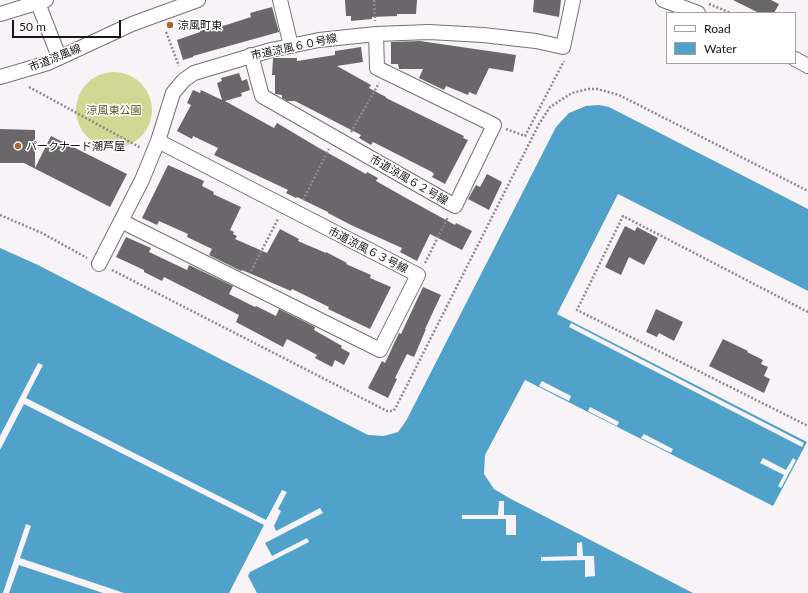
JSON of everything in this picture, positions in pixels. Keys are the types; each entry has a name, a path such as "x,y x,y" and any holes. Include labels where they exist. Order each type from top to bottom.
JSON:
{"street":[{"name":"市道涼風線","path":"0,77 48,63 132,24 198,0"},
{"path":"280,0 290,46"},
{"name":"市道涼風６０号線","path":"100,264 142,180 158,141 170,102 176,90 184,80 194,73 251,55 290,46 319,40 376,34 429,32 483,35 563,47 573,0"},
{"path":"663,0 701,8"},
{"path":"0,14 42,2 59,57"},
{"path":"376,34 377,68 494,125"},
{"name":"市道涼風６２号線","path":"251,55 262,96 454,206 494,125"},
{"path":"796,60 808,66"},
{"name":"市道涼風６３号線","path":"121,221 380,350 418,275 158,141"}],"path":[{"path":"374,0 376,34"},
{"path":"701,8 725,12"},
{"path":"166,32 184,80"},
{"path":"494,125 525,136 566,57"},
{"path":"297,213 340,140 385,72"},
{"path":"29,87 132,142 152,155"},
{"path":"0,214 42,233 386,411 393,411 538,124 550,107 572,93 583,90 597,89 619,95 808,192"},
{"path":"246,282 284,206"},
{"path":"418,275 454,206"},
{"path":"808,312 623,216 577,310 808,426"}],"green space":[{"name":"涼風東公園","path":"114,72 128,75 141,83 149,96 152,110 149,124 141,137 128,145 114,148 100,145 87,137 79,124 76,110 79,96 87,83 100,75"}],"water":[{"path":"599,105 609,107 808,209 808,291 618,194 557,314 807,442 773,506 525,380 485,455 484,474 494,489 693,593 0,593 0,248 38,265 368,435 384,436 398,432 406,421 556,127 569,113 586,106"}],"pier":[{"path":"571,323 804,443 802,447 569,327"},
{"path":"38,363 43,365 26,398 266,520 282,490 287,492 278,509 281,511 274,526 276,531 320,508 323,513 265,543 272,556 307,538 309,542 250,572 248,576 257,593 229,593 264,525 24,404 0,450 0,436"},
{"path":"542,381 571,396 569,401 539,386"},
{"path":"590,407 619,422 617,426 588,411"},
{"path":"644,434 673,449 671,453 641,438"},
{"path":"763,458 786,470 793,458 796,460 781,488 778,486 784,475 760,463"},
{"path":"499,501 504,501 504,515 516,515 516,535 506,535 506,519 462,519 462,515 498,515"},
{"path":"26,524 31,526 20,558 124,593 103,593 19,565 9,593 3,593"},
{"path":"582,542 583,556 594,556 595,576 585,577 585,560 541,561 541,557 577,556 577,543"}],"building":[{"path":"345,0 417,0 416,14 397,14 397,16 372,17 372,19 351,21 351,16 346,16"},
{"path":"534,0 561,0 559,17 533,12"},
{"path":"733,0 771,0 779,4 775,12 757,12"},
{"path":"272,7 279,32 183,60 177,40 222,24 223,26 251,17 250,13"},
{"path":"420,41 516,55 513,72 489,68 476,95 469,92 468,95 446,86 444,90 419,78 423,69 399,69 398,64 391,64 391,42"},
{"path":"361,47 363,62 337,66 371,85 369,88 386,98 464,136 463,138 468,140 445,184 432,177 434,174 432,172 373,142 371,145 359,138 361,135 295,101 287,101 282,98 282,95 275,94 275,75 272,75 273,58 297,58 297,61 335,55 335,51"},
{"path":"239,73 242,81 247,79 250,90 241,93 242,96 225,101 274,128 277,123 366,174 367,172 378,178 376,181 406,198 455,225 456,223 472,231 462,250 430,234 417,261 400,252 402,248 351,225 297,197 296,198 286,193 288,190 214,155 218,148 193,136 192,139 177,131 191,105 187,103 193,90 200,93 201,90 222,100 217,83 222,81 221,78"},
{"path":"0,129 35,130 35,168 51,136 127,174 110,207 24,163 0,163"},
{"path":"168,165 204,181 202,186 214,192 213,194 241,207 230,230 237,236 235,239 267,253 280,229 299,239 298,241 326,252 347,263 346,264 371,275 370,278 391,287 370,329 328,309 329,307 292,289 291,291 242,270 241,271 209,255 212,249 187,237 188,234 159,221 157,225 142,218"},
{"path":"487,174 502,182 489,210 468,199 476,185 480,187"},
{"path":"625,226 635,231 637,227 658,238 644,265 629,257 621,275 605,267"},
{"path":"126,237 151,248 149,252 187,270 189,265 233,286 229,294 255,307 256,306 276,316 279,309 315,327 314,330 342,346 341,348 350,353 344,365 335,360 332,367 315,358 317,355 287,339 283,347 236,322 239,315 164,277 162,281 144,272 144,270 116,257"},
{"path":"423,287 441,295 414,357 407,354 395,378 397,379 388,398 368,388 382,361 385,363 399,333 401,334"},
{"path":"656,309 683,322 674,341 659,333 657,337 646,332"},
{"path":"723,339 763,360 761,364 768,367 764,376 770,379 764,393 709,366"}],"place":[{"name":"涼風町東","path":"170,25"},
{"name":"パークナード潮芦屋","path":"18,146"}]}
